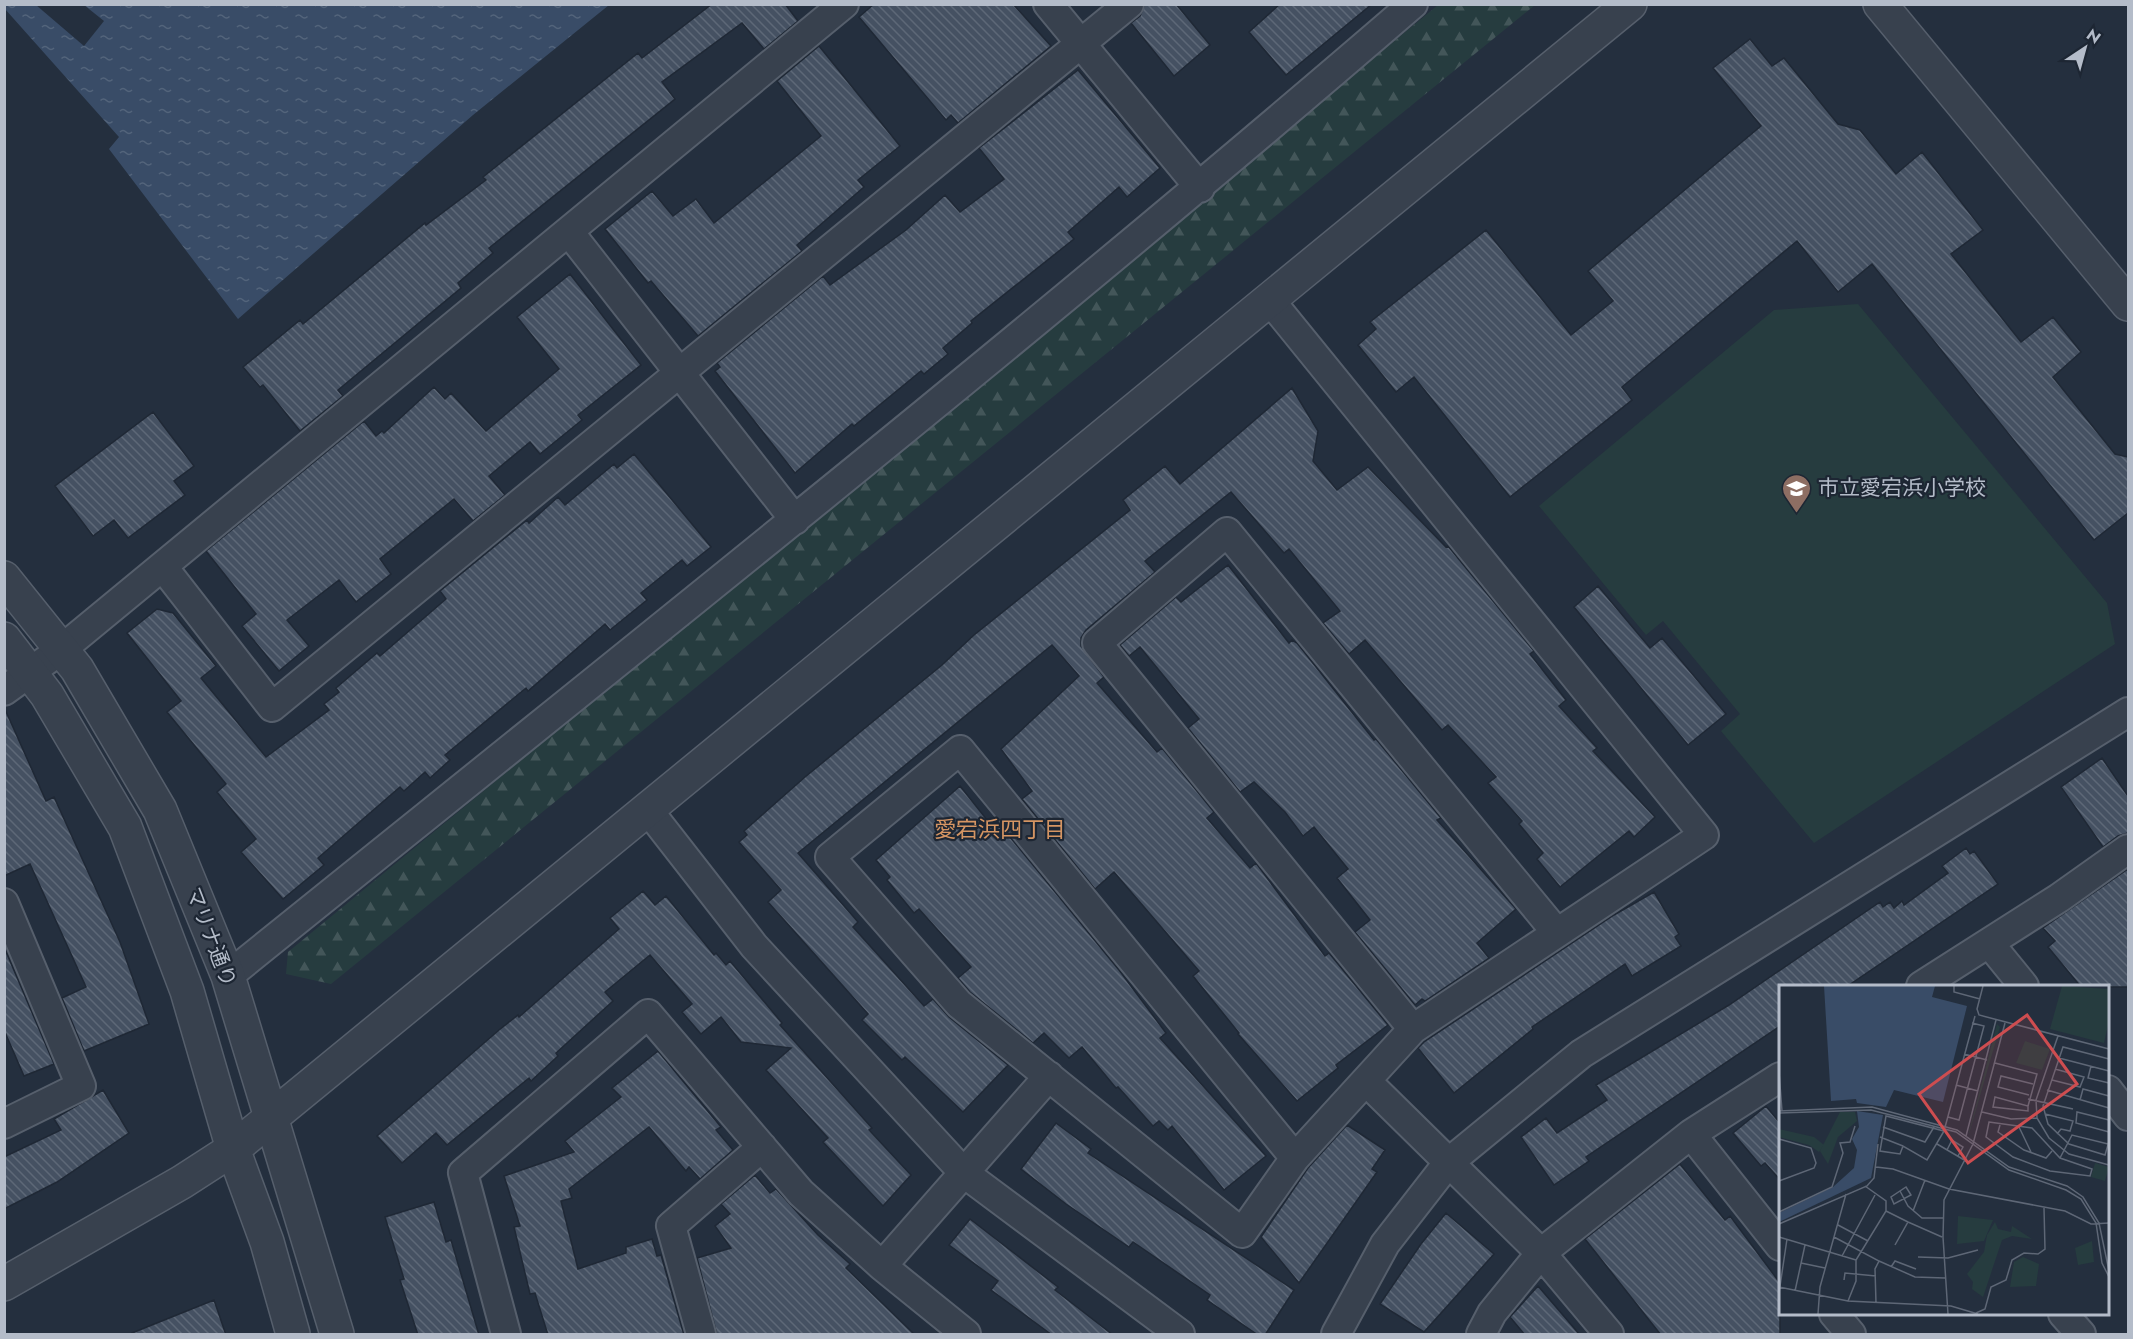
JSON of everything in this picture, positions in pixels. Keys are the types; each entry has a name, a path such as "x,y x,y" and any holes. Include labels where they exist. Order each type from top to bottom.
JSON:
{"street":[{"path":"4,691 63,649 844,4"},
{"path":"1048,4 1200,188"},
{"path":"163,567 272,707 1129,4"},
{"path":"228,976 795,520 1200,188 1413,4"},
{"path":"4,1284 182,1182 233,1149 1630,4"},
{"path":"1880,4 2128,304"},
{"path":"569,232 795,520"},
{"path":"1269,299 1704,835 1413,1029 1295,1158 1242,1233 959,1004 830,856 960,750 1295,1158"},
{"path":"1413,1029 1096,643 1227,532 1557,933"},
{"name":"マリナ通り","path":"4,578 63,649 160,810 228,976 337,1335"},
{"name":"マリナ通り","path":"4,639 32,672 125,827 187,991 233,1149 267,1242 293,1335"},
{"path":"1336,1335 1385,1244 1448,1163 1581,1054 2128,712"},
{"path":"648,810 753,946 964,1173 1180,1335"},
{"path":"1924,985 2059,898 2128,849"},
{"path":"4,903 81,1086 4,1124"},
{"path":"1989,943 2022,985"},
{"path":"506,1335 463,1173 648,1014 801,1193 882,1266 966,1335"},
{"path":"882,1266 1049,1076"},
{"path":"1481,1335 1492,1313 1541,1253 1691,1134 1779,1078"},
{"path":"1366,1081 1541,1253 1609,1335"},
{"path":"2109,1091 2128,1116"},
{"path":"1691,1134 1779,1245"},
{"path":"702,1335 671,1226 762,1147"},
{"path":"1835,1315 1851,1335"},
{"path":"2064,1315 2081,1335"}],"green space":[{"path":"1438,5 1535,5 331,984 286,974 288,952"},
{"path":"1858,304 2107,603 2115,644 1814,843 1721,731 1740,714 1663,621 1646,635 1539,506 1774,310"}],"water":[{"path":"4,5 609,5 473,115 238,319 109,149 119,137 5,9"}],"pier":[{"path":"36,5 84,5 104,21 84,46"}],"building":[{"path":"712,4 785,4 798,21 764,49 742,23 662,82 675,99 489,248 493,253 458,283 461,288 338,390 343,396 300,431 263,385 260,387 243,367 300,320 303,324 425,223 426,225 486,180 483,177 638,53 642,58"},
{"path":"874,4 1013,4 1051,46 958,123 951,115 946,120 859,17"},
{"path":"1145,4 1176,4 1210,45 1174,76 1131,23 1140,16"},
{"path":"1280,4 1372,4 1286,75 1249,32"},
{"path":"1750,39 1772,66 1784,58 1838,124 1860,130 1896,174 1922,152 1983,230 1951,254 2021,342 2053,317 2081,352 2053,377 2115,454 2128,457 2128,513 2094,540 1872,264 1838,292 1797,241 1622,387 1632,400 1510,497 1414,377 1396,392 1358,345 1376,329 1370,322 1486,230 1571,335 1613,301 1588,271 1761,126 1713,68"},
{"path":"819,46 900,146 858,180 864,187 797,245 802,251 698,336 651,281 648,283 605,229 652,191 673,216 696,199 714,223 821,136 777,81"},
{"path":"1078,70 1160,168 1127,197 1119,187 1068,232 1074,239 971,321 972,323 943,348 948,354 924,374 921,371 854,426 852,424 795,473 715,371 720,367 717,363 823,276 830,285 906,230 945,195 960,212 1004,179 979,148"},
{"path":"570,274 641,365 578,415 582,420 540,454 530,442 489,476 505,495 473,521 454,499 380,559 391,574 356,602 339,580 287,620 309,646 279,671 242,626 256,614 206,551 364,421 376,436 382,431 384,433 434,387 445,399 451,393 486,431 559,369 517,317"},
{"path":"1292,388 1318,431 1313,461 1337,490 1368,467 1446,547 1448,546 1534,651 1530,654 1566,700 1559,706 1597,748 1593,751 1655,817 1634,837 1629,831 1560,887 1537,859 1543,853 1519,824 1522,821 1488,783 1496,777 1448,725 1442,730 1365,640 1349,654 1323,623 1340,611 1289,549 1284,553 1231,492 1145,561 1155,572 1086,630 1081,638 1081,646 1104,677 1097,683 1157,752 1162,748 1214,812 1207,818 1250,868 1256,863 1325,956 1329,953 1388,1025 1336,1065 1338,1068 1297,1101 1238,1034 1193,976 1199,971 1114,872 1095,889 1022,799 1032,791 1001,749 1079,676 1052,645 798,853 858,922 853,927 924,1006 933,999 949,1017 1008,1065 963,1112 905,1057 902,1060 862,1020 868,1014 768,902 781,890 739,842 747,835 744,831 805,777 942,665 974,635 1130,510 1123,500 1165,466 1180,484"},
{"path":"153,412 194,466 174,481 185,495 128,538 114,520 93,536 55,486"},
{"path":"634,454 711,547 687,566 682,560 641,593 647,600 610,630 605,624 528,691 526,688 445,755 450,760 430,778 425,772 404,791 400,787 318,858 324,865 283,899 241,852 256,839 217,792 226,784 167,712 181,701 127,633 157,609 173,613 216,666 201,678 266,757 329,710 324,704 339,692 336,688 377,653 380,656 446,599 440,591 527,520 529,523 558,497 565,505 614,464 617,468"},
{"path":"1228,565 1289,643 1292,640 1297,643 1374,740 1376,739 1441,818 1437,820 1516,909 1477,943 1489,958 1425,1001 1422,999 1415,1005 1355,932 1370,920 1337,878 1348,869 1314,827 1303,836 1285,812 1254,782 1240,792 1188,728 1199,719 1140,647 1129,656 1120,645 1176,597 1181,602"},
{"path":"1598,586 1650,648 1662,638 1726,714 1688,745 1574,607"},
{"path":"4,707 46,801 54,797 120,942 149,1024 84,1051 62,998 86,987 30,864 4,876"},
{"path":"2102,758 2128,796 2128,833 2118,836 2103,847 2061,787"},
{"path":"960,786 991,825 996,820 1119,970 1166,1033 1160,1038 1266,1156 1224,1190 1172,1126 1168,1130 1159,1121 1153,1126 1118,1087 1116,1088 1082,1047 1069,1058 1044,1033 1033,1043 970,992 958,978 971,967 919,909 914,913 887,880 890,877 876,860"},
{"path":"1966,848 1970,854 1974,851 1998,884 1849,985 1779,985 1779,1027 1586,1157 1589,1161 1554,1185 1521,1137 1546,1118 1557,1133 1607,1100 1596,1085 1729,1005 1880,902 1883,907 1890,902 1894,908 1902,901 1904,905 1948,873 1942,866"},
{"path":"2128,869 2128,987 2079,985 2048,947 2055,941 2043,928"},
{"path":"643,891 655,905 666,896 714,955 716,953 726,965 730,961 782,1023 780,1025 872,1128 869,1130 911,1175 883,1206 823,1142 828,1138 766,1070 791,1048 741,1042 721,1017 701,1034 682,1012 692,1004 650,955 605,992 613,1001 556,1053 558,1056 531,1081 529,1078 447,1145 436,1133 402,1163 377,1136 499,1030 518,1015 519,1017 619,929 610,918"},
{"path":"1654,892 1679,934 1675,937 1681,946 1632,976 1625,964 1532,1027 1533,1029 1454,1093 1418,1048 1614,915"},
{"path":"4,947 54,1064 24,1076 4,1030"},
{"path":"658,1051 721,1127 716,1130 733,1150 700,1179 689,1167 686,1171 649,1127 569,1189 572,1198 561,1201 578,1269 626,1253 626,1247 652,1239 657,1256 661,1255 684,1335 548,1335 535,1293 530,1294 514,1227 520,1226 504,1176 574,1152 565,1141 621,1097 612,1088"},
{"path":"103,1090 129,1133 57,1182 4,1209 4,1157 61,1130 54,1119"},
{"path":"1766,1106 1779,1122 1779,1179 1765,1163 1761,1166 1733,1133"},
{"path":"1056,1123 1091,1149 1088,1153 1294,1290 1265,1335 1258,1335 1207,1300 1210,1295 1133,1242 1129,1247 1066,1204 1021,1169"},
{"path":"1347,1125 1385,1150 1372,1169 1377,1172 1299,1283 1261,1237 1308,1168"},
{"path":"1680,1164 1725,1220 1730,1216 1779,1282 1780,1335 1661,1335 1585,1239"},
{"path":"755,1175 770,1193 776,1189 818,1235 850,1264 846,1268 915,1335 717,1335 697,1258 731,1248 715,1226 730,1214 721,1204"},
{"path":"434,1202 446,1242 451,1240 479,1335 418,1335 400,1280 404,1279 385,1217"},
{"path":"1446,1213 1494,1254 1424,1332 1380,1304 1421,1244"},
{"path":"970,1219 1058,1287 1055,1290 1113,1335 1052,1335 991,1290 998,1281 949,1245"},
{"path":"1538,1286 1580,1335 1525,1335 1510,1317"},
{"path":"214,1300 226,1335 133,1335 132,1333"}],"place":[{"name":"市立愛宕浜小学校","path":"1797,514"}],"district":[{"name":"愛宕浜四丁目","path":"1000,829"}]}
